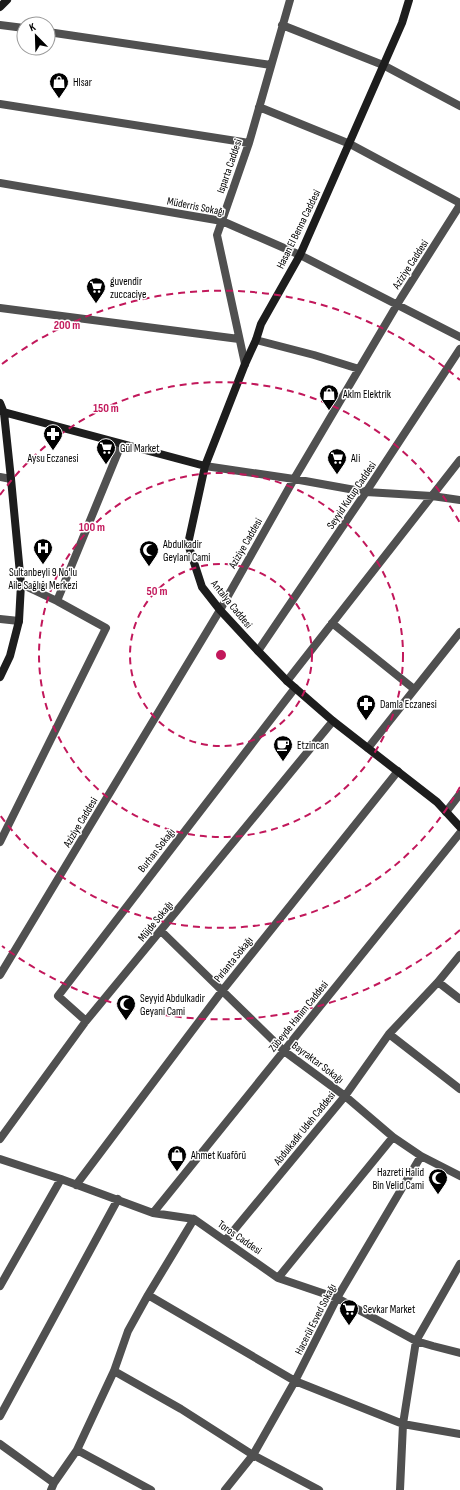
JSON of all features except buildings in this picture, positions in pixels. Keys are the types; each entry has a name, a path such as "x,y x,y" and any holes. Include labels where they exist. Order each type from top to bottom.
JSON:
{"street":[{"path":"0,7 7,0"},
{"name":"Isparta Caddesi","path":"245,364 217,235 249,143 290,0"},
{"name":"Hasan El Benna Caddesi","path":"205,466 256,340 260,324 300,255 402,23 409,0"},
{"path":"0,25 16,27"},
{"path":"282,25 383,65 460,106"},
{"path":"56,33 271,65"},
{"path":"0,104 249,143"},
{"path":"259,107 350,144 460,204"},
{"name":"Müderris Sokağı","path":"0,183 222,221 300,255 460,337"},
{"name":"Aziziye Caddesi","path":"0,975 220,610 294,479 397,304 460,204"},
{"path":"0,308 239,339"},
{"path":"256,340 314,355 359,369"},
{"name":"Seyyid Kutup Caddesi","path":"258,651 366,492 460,349"},
{"path":"0,403 11,479 21,584 19,621 10,656 0,677"},
{"path":"2,412 121,445 205,466 294,479 366,492 432,496 460,500"},
{"path":"57,601 121,445"},
{"path":"287,681 460,460"},
{"name":"Antalya Caddesi","path":"205,466 188,544 202,586 220,610 287,681 333,721 437,802 460,827"},
{"path":"0,477 11,479"},
{"path":"0,842 106,628 57,601 21,584"},
{"path":"0,619 19,621"},
{"path":"332,623 414,690"},
{"path":"368,748 460,632"},
{"name":"Burhan Sokağı","path":"86,1021 58,996 295,688"},
{"name":"Müjde Sokağı","path":"0,1139 86,1021 333,721"},
{"name":"Pırlanta Sokağı","path":"76,1185 222,991 398,771"},
{"path":"446,812 460,794"},
{"name":"Zübeyde Hanım Caddesi","path":"153,1213 460,833"},
{"name":"Bayraktar Sokağı","path":"161,930 284,1050 345,1096 393,1137 421,1156 460,1176"},
{"name":"Abdulkadir Udeh Caddesi","path":"225,1241 345,1096 389,1034 438,982 460,955"},
{"path":"438,982 460,999"},
{"path":"389,1034 460,1089"},
{"path":"278,1278 393,1137"},
{"name":"Hacerül Esved Sokağı","path":"225,1490 254,1455 295,1381 338,1298 421,1156"},
{"name":"Toros Caddesi","path":"0,1159 118,1199 153,1213 194,1219 278,1278 338,1298 416,1341 460,1352"},
{"path":"0,1286 61,1179"},
{"path":"0,1416 118,1199"},
{"path":"0,1444 53,1487 77,1450 114,1371 128,1331 194,1219"},
{"path":"400,1490 402,1424 416,1341 460,1264"},
{"path":"148,1295 295,1381 402,1424 460,1434"},
{"path":"114,1371 181,1409 254,1455 319,1490"},
{"path":"77,1450 151,1490"}],"place":[{"name":"Hlsar","path":"59,99"},
{"name":"guvendir zuccaciye","path":"96,304"},
{"name":"Aklm Elektrik","path":"329,411"},
{"name":"Aysu Eczanesi","path":"53,451"},
{"name":"Gül Market","path":"106,465"},
{"name":"Ali","path":"337,475"},
{"name":"Sultanbeyli 9 No'lu Aile Sağlığı Merkezi","path":"43,565"},
{"name":"Abdulkadir Geylani Cami","path":"149,567"},
{"name":"Damla Eczanesi","path":"366,721"},
{"name":"Etzincan","path":"283,762"},
{"name":"Seyyid Abdulkadir Geyani Cami","path":"126,1021"},
{"name":"Ahmet Kuaförü","path":"177,1172"},
{"name":"Hazreti Halid Bin Velid Cami","path":"438,1195"},
{"name":"Sevkar Market","path":"349,1326"}]}
